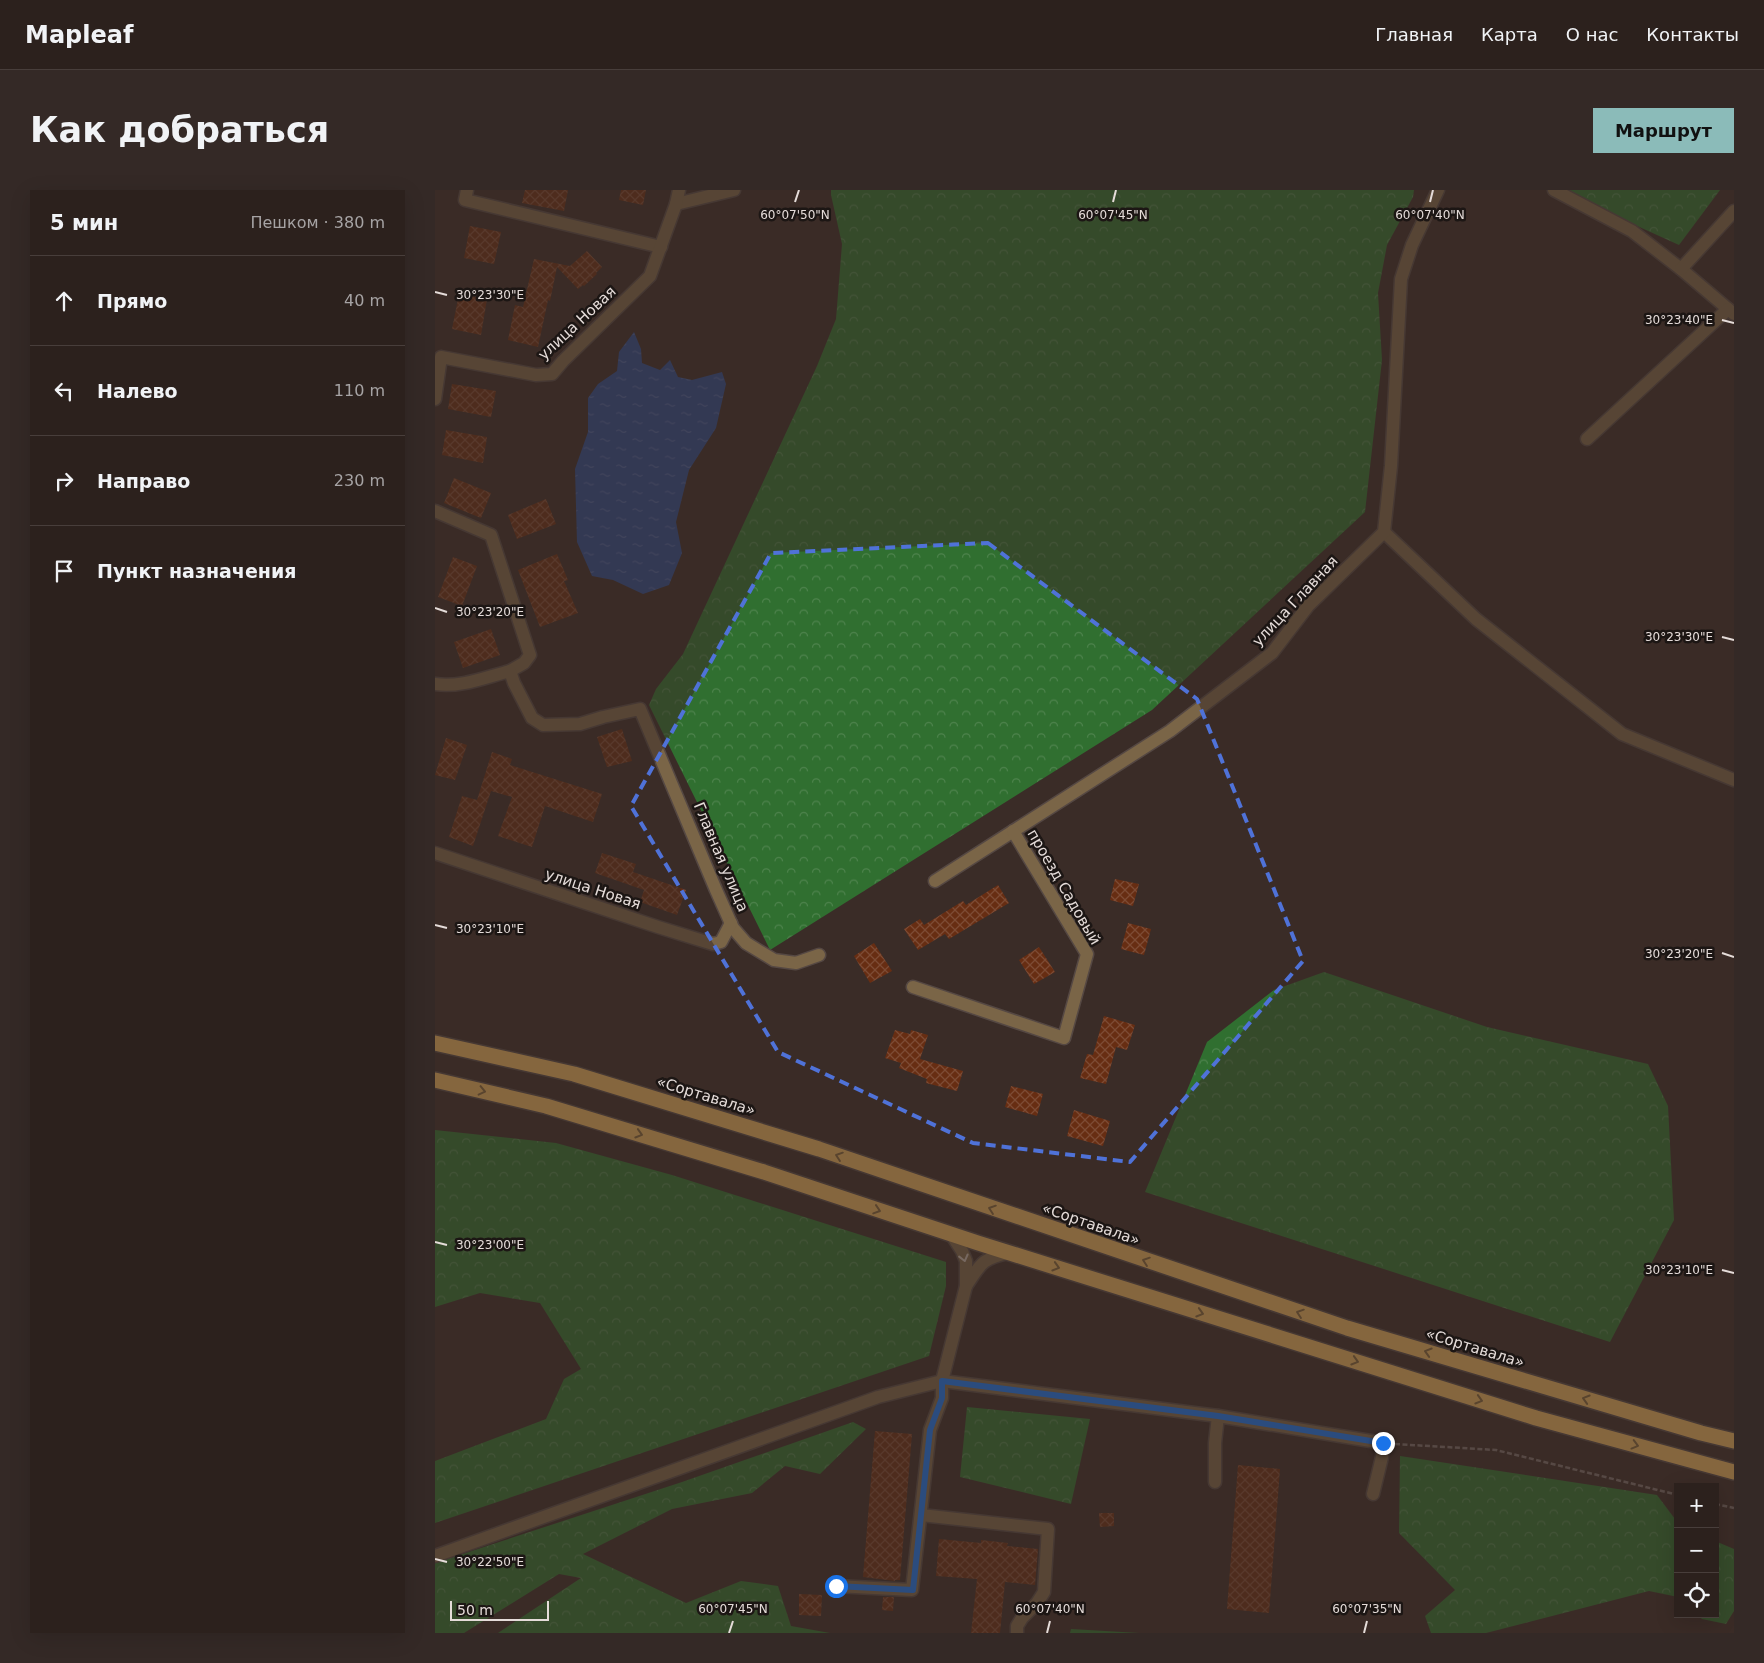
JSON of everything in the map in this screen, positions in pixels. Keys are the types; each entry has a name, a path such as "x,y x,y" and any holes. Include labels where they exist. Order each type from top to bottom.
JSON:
{"highway":[{"name":"«Сортавала»","path":"435,1043 593,1079 819,1149 1347,1328 1701,1433 1734,1441"},
{"path":"435,1080 546,1106 764,1172 951,1234 1536,1418 1734,1472"}],"street":[{"path":"467,190 465,200 661,247"},
{"name":"улица Новая","path":"435,399 441,357 536,375 552,374 650,276 676,204 679,190"},
{"path":"676,204 734,190"},
{"path":"1438,190 1412,245 1401,279 1391,466 1384,532 1476,619 1622,734 1734,780"},
{"path":"1554,190 1633,231 1731,312 1587,439"},
{"path":"1681,269 1734,211"},
{"path":"435,511 491,535 530,655 524,663 509,670 461,684 445,686 435,684"},
{"name":"улица Главная","path":"935,881 1170,731 1272,652 1308,606 1384,532"},
{"name":"Главная улица","path":"509,670 532,718 543,726 580,724 640,709 731,923 746,943 774,960 796,963 819,956"},
{"name":"проезд Садовый","path":"913,987 1064,1038 1087,954 1013,831"},
{"name":"улица Новая","path":"435,854 713,944 721,942 731,923"},
{"path":"836,1586 913,1590 930,1430 942,1398 942,1381 966,1286 963,1251 951,1234"},
{"path":"966,1286 980,1265 990,1257 1009,1252"},
{"path":"435,1556 879,1397 942,1381 1218,1416 1383,1443 1382,1457 1373,1494"},
{"path":"1215,1482 1215,1443 1218,1416"},
{"path":"921,1515 1048,1528 1044,1592 1017,1626 1017,1633"}],"path":[{"path":"1383,1443 1496,1450 1674,1493"},
{"path":"1719,1505 1734,1508"}],"highlighted area":[{"path":"988,543 1197,699 1303,961 1130,1162 973,1143 778,1052 631,806 771,553"}],"green space":[{"path":"831,190 1414,190 1413,197 1387,245 1378,293 1382,360 1365,512 1152,710 770,950 649,705 656,689 683,654 817,366 836,319 842,244"},
{"path":"1565,190 1720,190 1679,245 1580,200"},
{"path":"1324,972 1487,1027 1648,1064 1668,1106 1674,1220 1610,1342 1145,1192 1207,1042 1274,990"},
{"path":"435,1130 556,1143 672,1175 946,1262 946,1286 929,1356 435,1523 435,1461 546,1419 564,1379 581,1369 540,1303 480,1293 435,1307"},
{"path":"967,1407 1090,1419 1071,1504 960,1477"},
{"path":"853,1422 866,1429 820,1474 785,1466 752,1493 672,1509 583,1554 686,1603 741,1581 778,1586 791,1626 830,1633 498,1633 581,1578 559,1574 464,1633 435,1633 435,1563 682,1482"},
{"path":"1400,1456 1657,1495 1674,1518 1674,1596 1649,1591 1486,1633 1431,1633 1425,1616 1455,1590 1399,1533"},
{"path":"1719,1543 1734,1549 1734,1611 1726,1624 1702,1619 1719,1618"},
{"path":"1071,1629 1139,1633 1070,1633"}],"water":[{"path":"634,332 641,349 642,363 660,370 670,360 678,377 692,380 722,372 726,384 716,428 689,470 676,522 682,553 669,585 643,594 613,580 592,576 577,542 575,469 588,432 588,398 598,384 617,371 619,352"}],"building":[{"path":"525,190 568,190 564,211 522,203"},
{"path":"621,190 646,190 643,205 619,200"},
{"path":"470,226 501,232 494,264 464,258"},
{"path":"587,251 602,267 584,286 578,289 557,267 538,347 508,340 515,305 523,307 534,259 570,266"},
{"path":"459,294 487,299 481,335 452,329"},
{"path":"452,384 496,391 491,417 448,409"},
{"path":"446,430 487,437 483,463 442,455"},
{"path":"454,478 491,493 481,518 444,503"},
{"path":"546,499 556,524 517,539 508,515"},
{"path":"557,554 568,580 564,581 578,613 540,627 518,570"},
{"path":"453,557 477,566 462,606 438,597"},
{"path":"491,629 500,655 463,668 454,642"},
{"path":"622,729 632,761 607,767 597,737"},
{"path":"446,738 467,745 455,780 435,775"},
{"path":"492,752 512,759 510,765 602,794 593,822 545,806 532,847 498,836 512,797 491,791 473,846 449,837 462,796 477,800"},
{"path":"602,853 636,864 633,872 686,890 677,915 640,902 644,890 595,873"},
{"path":"1115,879 1139,884 1133,906 1110,900"},
{"path":"998,885 1009,903 949,939 945,934 918,950 904,929 920,919 924,925 963,901 966,905"},
{"path":"1128,923 1151,929 1144,955 1121,949"},
{"path":"874,943 892,971 870,983 854,956"},
{"path":"1039,947 1055,972 1034,984 1019,960"},
{"path":"1104,1016 1135,1025 1127,1050 1116,1047 1106,1084 1080,1078 1087,1054 1093,1055"},
{"path":"895,1030 910,1034 911,1030 928,1035 920,1059 963,1071 957,1091 926,1083 927,1079 899,1068 901,1063 885,1058"},
{"path":"1011,1086 1043,1094 1037,1116 1005,1107"},
{"path":"1074,1110 1110,1121 1103,1146 1067,1136"},
{"path":"875,1431 912,1434 900,1580 895,1581 863,1577"},
{"path":"1238,1465 1280,1469 1269,1613 1227,1609"},
{"path":"1099,1513 1114,1513 1114,1526 1100,1527"},
{"path":"939,1539 981,1543 981,1540 1008,1543 1007,1546 1038,1549 1035,1585 1005,1582 1000,1633 971,1633 977,1579 936,1576"},
{"path":"799,1594 822,1595 821,1616 799,1615"},
{"path":"883,1597 894,1597 893,1611 882,1610"}],"route":[{"path":"836,1586 913,1590 930,1430 942,1398 942,1381 1218,1416 1383,1443"}]}
